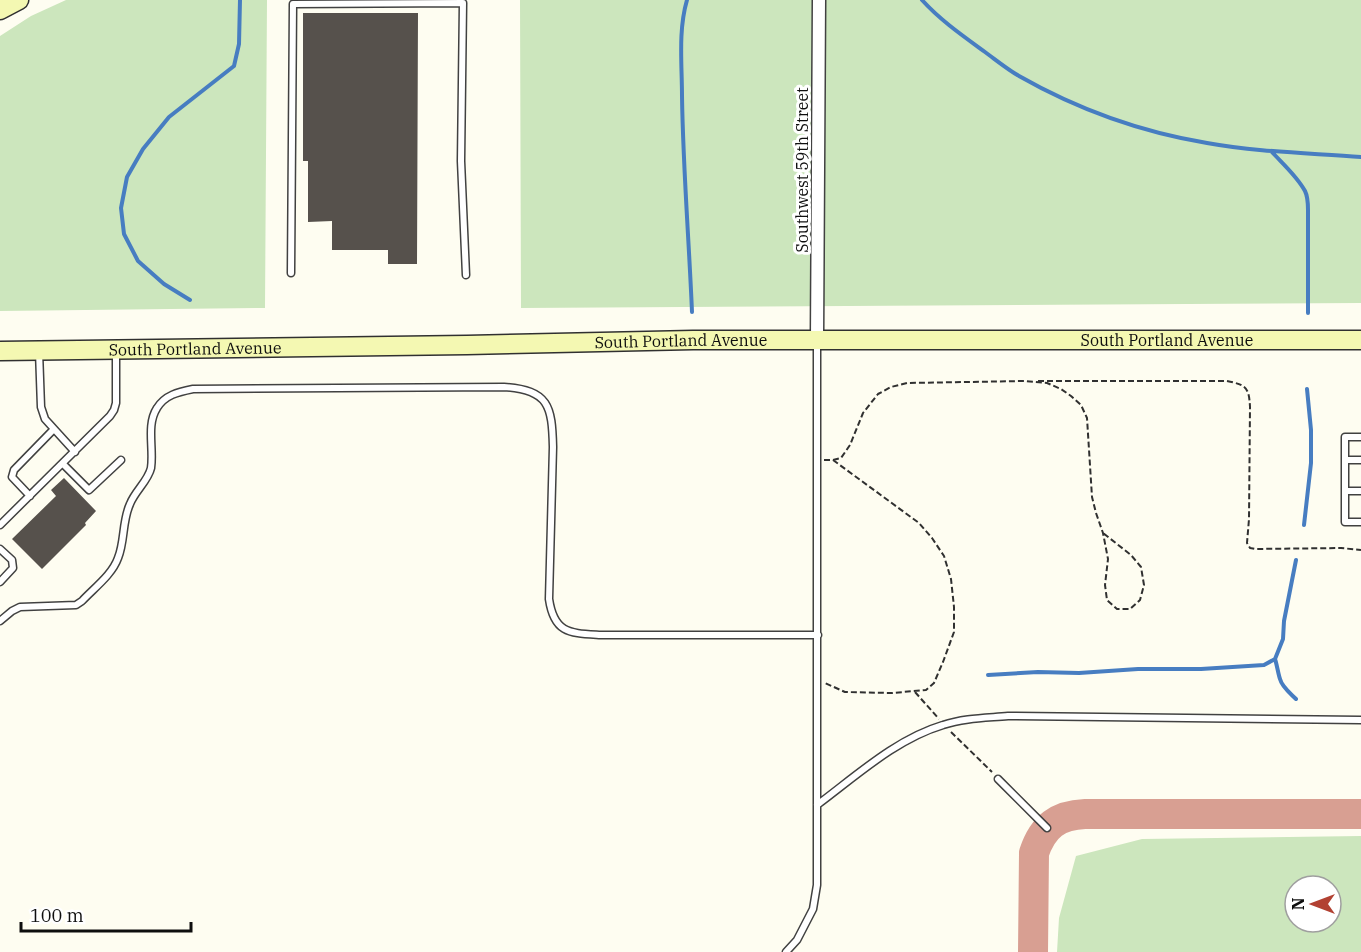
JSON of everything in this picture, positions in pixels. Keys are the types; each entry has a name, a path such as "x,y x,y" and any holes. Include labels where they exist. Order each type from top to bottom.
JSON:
{"main road":[{"path":"0,10 19,0"},
{"name":"South Portland Avenue","path":"0,351 116,351 693,340 1361,340"}],"street":[{"name":"Southwest 59th Street","path":"817,340 819,313 819,0"}],"lane":[{"path":"291,273 293,4 463,3 461,161 466,275"},
{"path":"786,952 797,940 813,909 817,885 817,340"},
{"path":"39,351 41,407 45,418 75,452"},
{"path":"0,525 104,424 114,410 116,351"},
{"path":"0,621 12,611 20,608 76,605 115,565 130,504 150,471 153,417 164,399 176,393 193,389 504,387 518,388 538,394 550,411 553,425 553,447 549,599 558,624 565,630 573,633 599,635 818,634"},
{"path":"30,496 12,477 14,470 54,429"},
{"path":"1361,437 1345,437 1345,522 1361,522"},
{"path":"63,464 89,490 121,460"},
{"path":"1345,460 1361,460"},
{"path":"1345,491 1361,491"},
{"path":"0,549 12,560 13,568 0,582"},
{"path":"817,805 904,742 927,730 972,718 1008,716 1361,720"},
{"path":"998,779 1047,828"}],"path":[{"path":"1025,381 1047,383 1061,388 1081,405 1087,418 1092,497 1108,559 1105,585 1107,600 1117,609 1130,609 1140,600 1144,585 1141,567 1131,555 1103,533"},
{"path":"818,460 841,458 850,445 863,413 870,404 879,394 907,382 1227,381 1246,387 1249,393 1247,543 1250,548 1361,550"},
{"path":"818,675 827,685 845,692 892,693 926,690 934,683 954,632 951,579 944,556 932,538 919,523 833,460"},
{"path":"915,692 998,779"}],"green space":[{"path":"66,0 267,0 265,308 0,311 0,36 31,16"},
{"path":"520,0 1361,0 1361,303 521,308"},
{"path":"1361,836 1361,952 1057,952 1059,918 1076,856 1142,839"}],"building":[{"path":"303,13 418,13 417,264 388,264 388,250 332,250 332,221 308,222 308,161 303,161"},
{"path":"64,478 96,511 85,523 86,525 42,569 12,539 56,496 51,490"}],"waterway":[{"path":"190,300 164,284 138,261 124,234 121,208 127,177 143,149 169,117 234,66 239,44 240,0"},
{"path":"687,0 682,24 681,60 692,312"},
{"path":"922,0 952,28 1015,73 1064,99 1110,118 1158,133 1226,146 1361,157"},
{"path":"1271,151 1298,180 1307,196 1308,313"},
{"path":"1304,525 1311,463 1307,389"},
{"path":"988,675 1264,665 1275,659 1283,639 1284,621 1296,560"},
{"path":"1275,659 1281,682 1296,699"}],"taxiway":[{"path":"1033,952 1034,853 1047,829 1059,820 1085,814 1361,814"}]}
